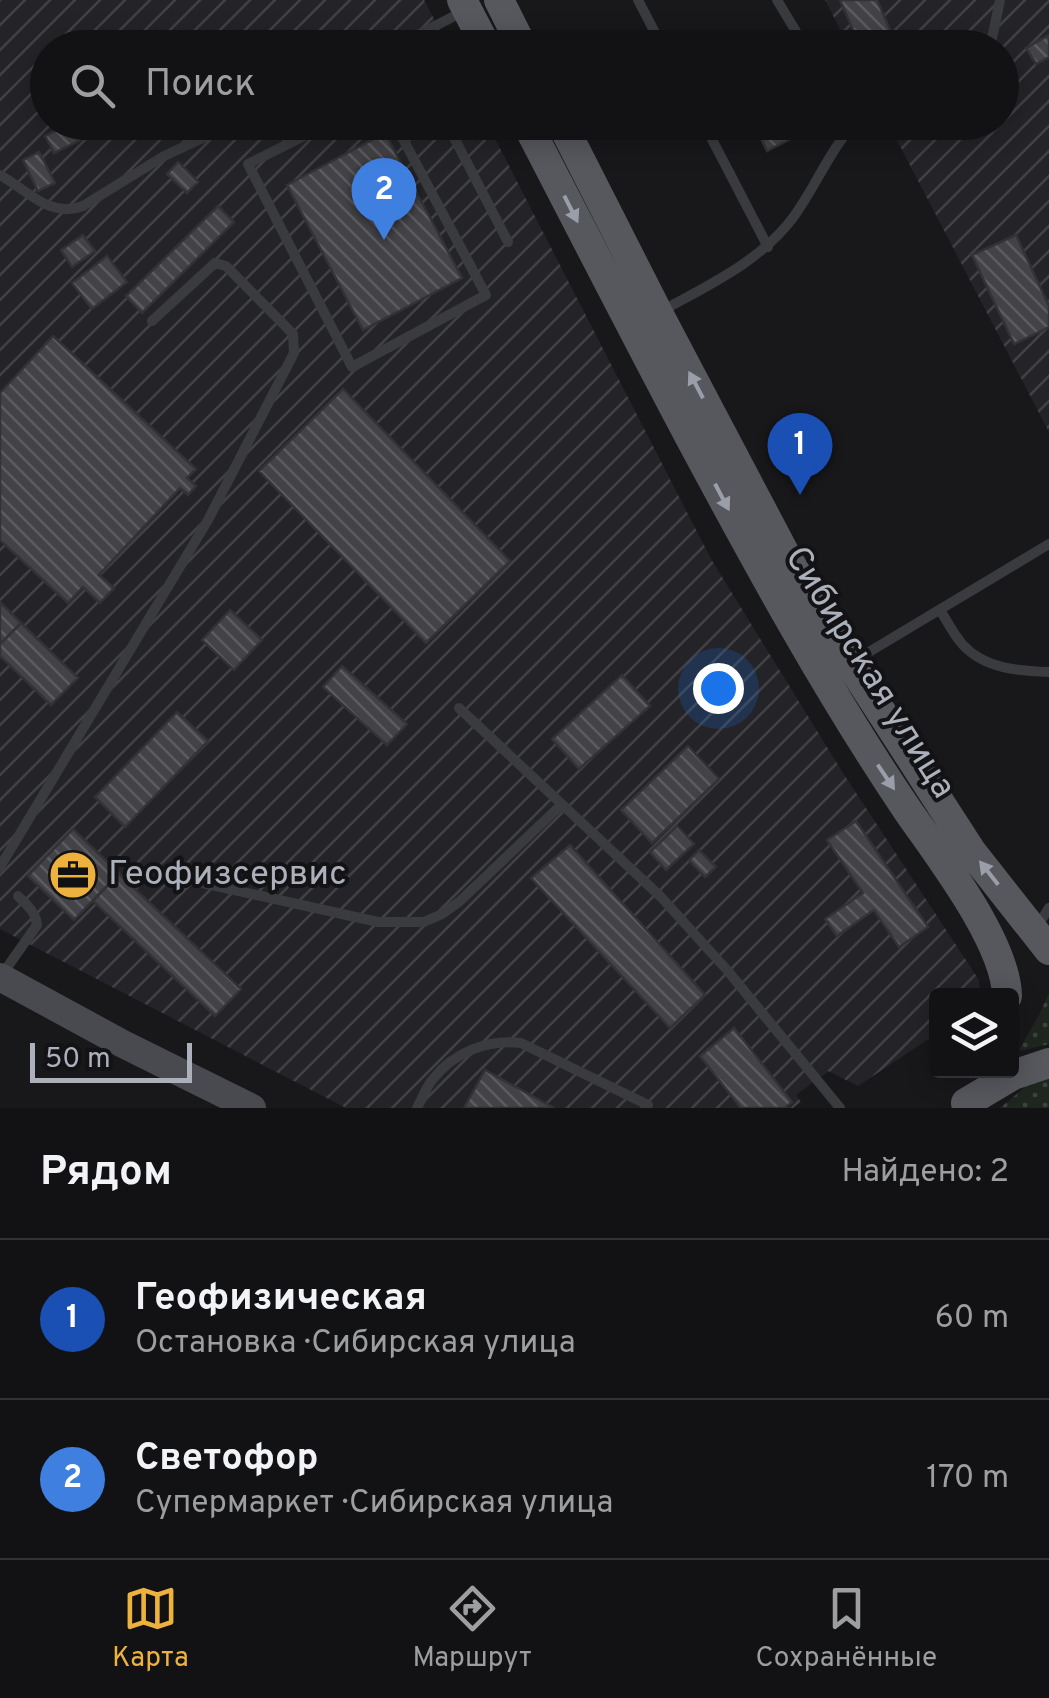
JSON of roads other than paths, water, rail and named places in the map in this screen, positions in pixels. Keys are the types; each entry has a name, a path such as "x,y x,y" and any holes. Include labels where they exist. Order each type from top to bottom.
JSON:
{"main road":[{"path":"499,0 514,30"},
{"path":"465,4 477,30"},
{"name":"Сибирская улица","path":"535,140 761,571 876,764 993,943 1005,971 1006,988"},
{"name":"Сибирская улица","path":"570,140 786,554 849,664 971,850 1044,930"},
{"path":"0,977 252,1108"},
{"path":"965,1106 1012,1075 1049,1064"},
{"path":"965,1106 979,1078"}],"lane":[{"path":"638,0 654,30"},
{"path":"777,0 795,30"},
{"path":"994,30 1000,0"},
{"path":"422,30 465,4"},
{"path":"0,175 49,208 71,211 198,140"},
{"path":"296,140 248,164 352,367 486,296 404,140"},
{"path":"455,140 508,242"},
{"path":"712,140 768,247"},
{"path":"658,313 740,268 768,247 793,218 843,140"},
{"path":"0,867 208,520 294,353 293,334 226,266 215,263 152,321"},
{"path":"849,664 1049,544"},
{"path":"940,610 964,645 988,662 1006,668 1049,672"},
{"path":"459,708 660,896 727,970 840,1108"},
{"path":"198,882 378,922 424,922 459,902 561,805"},
{"path":"0,977 37,925 32,910 18,896"},
{"path":"417,1108 432,1080 454,1058 484,1044 504,1041 521,1043 648,1104"}],"place":[{"name":"Светофор","path":"384,240"},
{"name":"Геофизическая","path":"800,495"},
{"name":"Геофизсервис","path":"73,875"}]}
